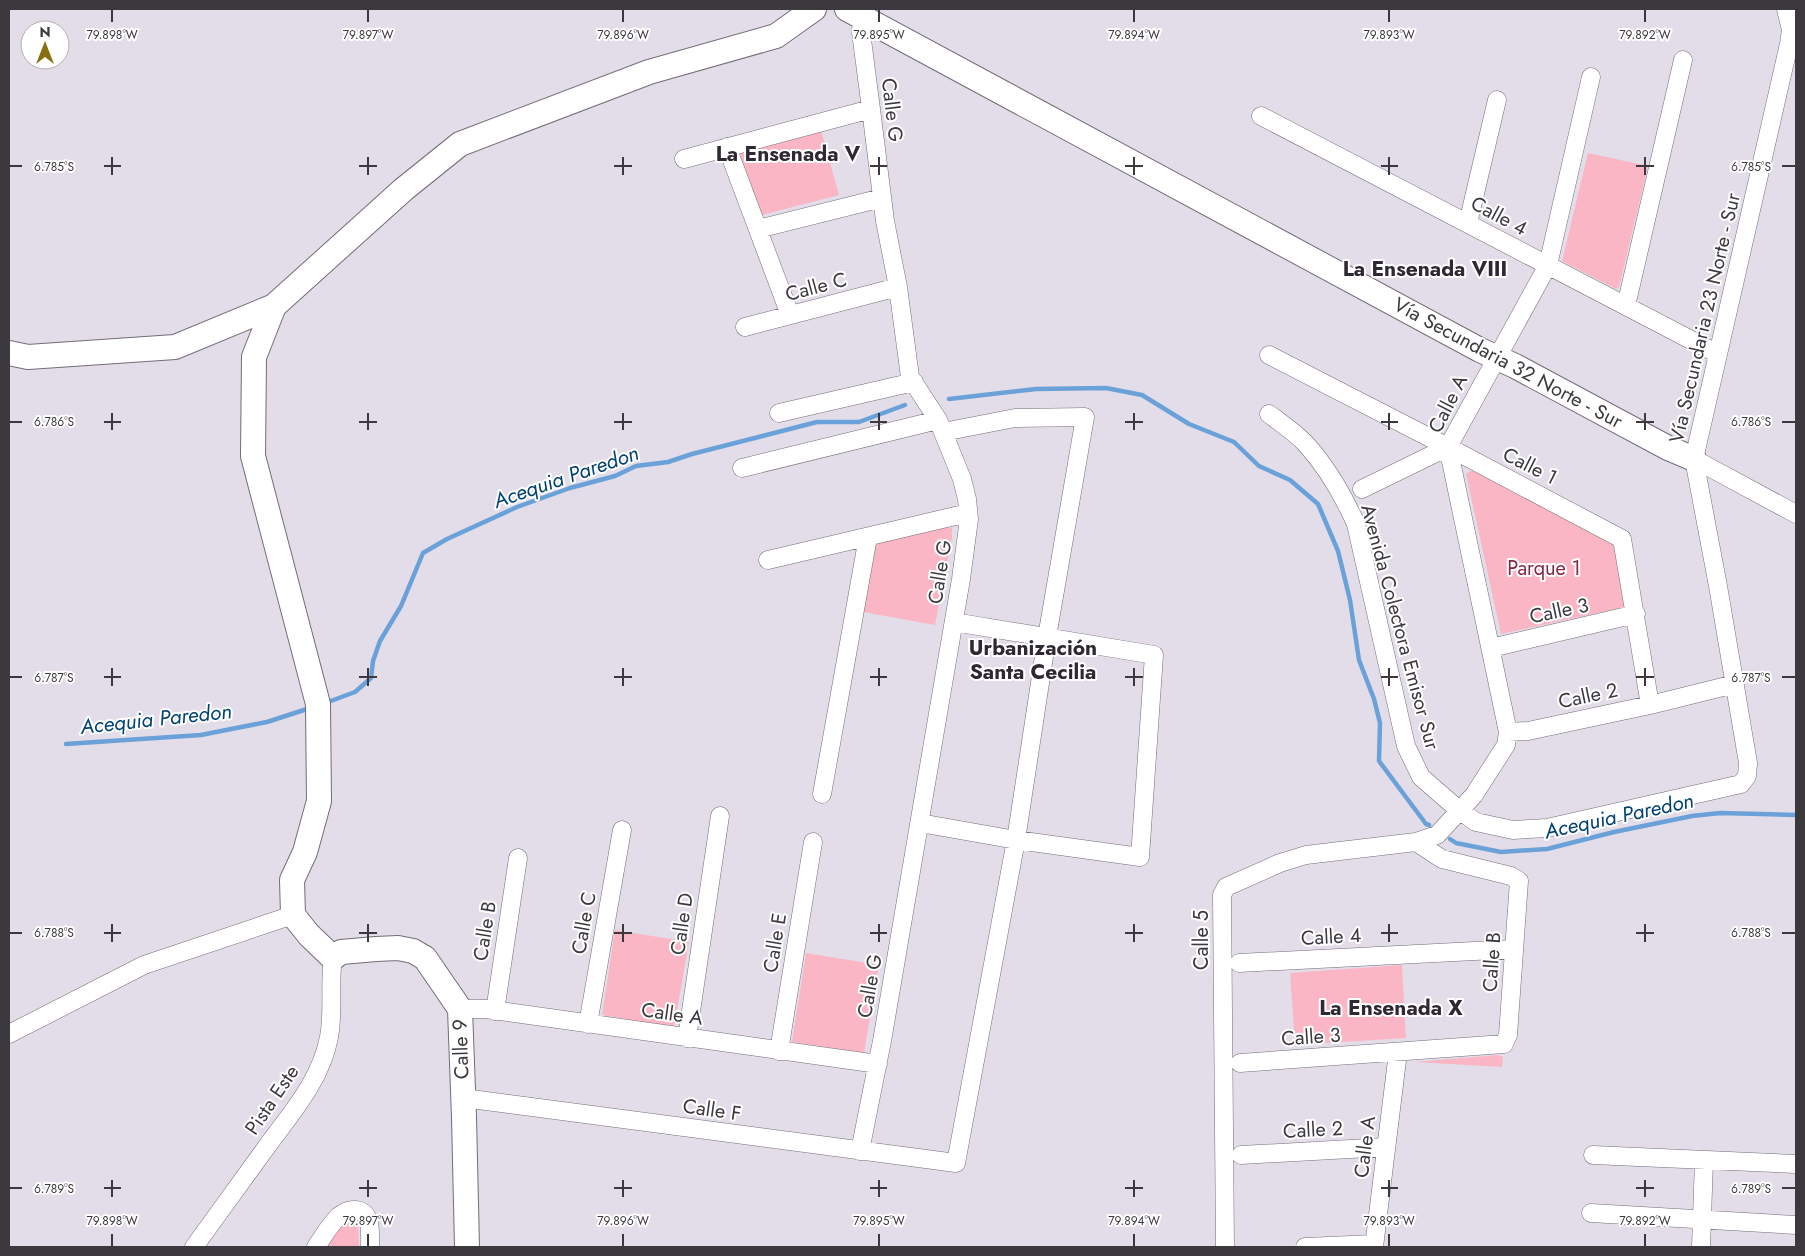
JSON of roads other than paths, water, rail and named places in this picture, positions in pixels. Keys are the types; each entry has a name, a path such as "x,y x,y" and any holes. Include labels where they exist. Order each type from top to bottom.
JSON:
{"street":[{"path":"9,353 28,357 175,347 274,306 404,190 460,144 649,72 776,36 814,9"},
{"name":"Vía Secundaria 23 Norte - Sur","path":"1741,784 1747,776 1748,763 1694,459 1792,30 1786,9"},
{"name":"Calle G","path":"858,11 882,198 898,287 910,377 940,426 962,479 968,513 966,544 954,622 920,823 878,1064 860,1151"},
{"name":"Vía Secundaria 32 Norte - Sur","path":"858,11 1480,350 1668,448 1694,459"},
{"path":"1626,306 1683,60"},
{"name":"Calle A","path":"1508,732 1448,446 1548,265 1591,77"},
{"path":"1468,224 1498,100"},
{"path":"684,159 871,109"},
{"name":"Calle 4","path":"1261,116 1718,354"},
{"path":"727,147 790,316"},
{"path":"758,229 882,198"},
{"name":"Calle C","path":"745,327 898,287"},
{"path":"274,306 254,357 253,456 318,704 319,801 304,852 292,880 293,915 309,935 333,958"},
{"name":"Calle 1","path":"1269,355 1448,446 1622,539 1650,705"},
{"path":"779,413 914,382"},
{"name":"Avenida Colectora Emisor Sur","path":"1269,414 1305,443 1345,498 1356,524 1406,746 1421,777 1460,811 1476,822 1513,830 1547,828 1741,784"},
{"path":"742,468 940,426 1015,418 1085,417 1016,840"},
{"path":"1362,489 1448,446"},
{"path":"1694,459 1796,514"},
{"path":"768,560 968,513"},
{"path":"822,794 868,537"},
{"name":"Calle 3","path":"1491,648 1636,614"},
{"path":"920,823 1016,840 1140,857 1154,655 954,622"},
{"name":"Calle 2","path":"1508,732 1528,731 1650,705 1735,684"},
{"path":"1460,811 1474,795 1506,745 1508,732"},
{"name":"Calle 5","path":"1225,1247 1222,895 1226,887 1280,863 1306,855 1416,842 1437,835 1460,811"},
{"name":"Calle D","path":"687,1038 720,816"},
{"name":"Calle C","path":"588,1024 622,830"},
{"name":"Calle F","path":"463,1098 956,1163 1016,840"},
{"name":"Calle E","path":"779,1051 813,842"},
{"name":"Calle B","path":"1416,842 1442,859 1511,876 1519,881 1508,1035 1504,1044"},
{"name":"Calle B","path":"495,1011 518,858"},
{"path":"9,1034 144,965 293,915"},
{"name":"Calle 9","path":"333,958 340,952 398,948 413,951 424,958 460,1009 467,1247"},
{"name":"Calle 4","path":"1239,963 1514,949"},
{"name":"Pista Este","path":"194,1247 300,1103 317,1073 328,1038 333,997 331,971 333,958"},
{"name":"Calle A","path":"460,1009 495,1011 878,1064"},
{"name":"Calle 3","path":"1240,1063 1504,1044"},
{"name":"Calle A","path":"1374,1246 1398,1052"},
{"name":"Calle 2","path":"1241,1155 1386,1147"},
{"path":"1593,1155 1796,1164"},
{"path":"1701,1247 1704,1160"},
{"path":"316,1247 339,1216 347,1210 357,1210 365,1214 369,1222 370,1247"},
{"path":"1591,1213 1796,1225"},
{"path":"1305,1247 1374,1246"}],"waterway":[{"name":"Acequia Paredon","path":"949,399 1036,389 1106,388 1142,395 1189,424 1234,442 1259,466 1290,480 1318,504 1338,551 1350,600 1359,660 1374,699 1380,723 1379,761 1426,824 1429,825"},
{"name":"Acequia Paredon","path":"328,702 355,692 371,678 373,661 380,641 401,606 423,553 447,539 517,507 570,488 615,476 636,466 668,462 692,454 817,422 859,422 905,405"},
{"name":"Acequia Paredon","path":"66,744 201,735 267,722 307,709"},
{"name":"Acequia Paredon","path":"1450,839 1456,843 1501,852 1547,849 1614,832 1692,816 1720,813 1796,815"}],"district":[{"name":"La Ensenada V","path":"788,154"},
{"name":"La Ensenada VIII","path":"1425,269"},
{"name":"Urbanización Santa Cecilia","path":"1033,660"},
{"name":"La Ensenada X","path":"1391,1008"}],"park label":[{"name":"Parque 1","path":"1544,568"}]}
